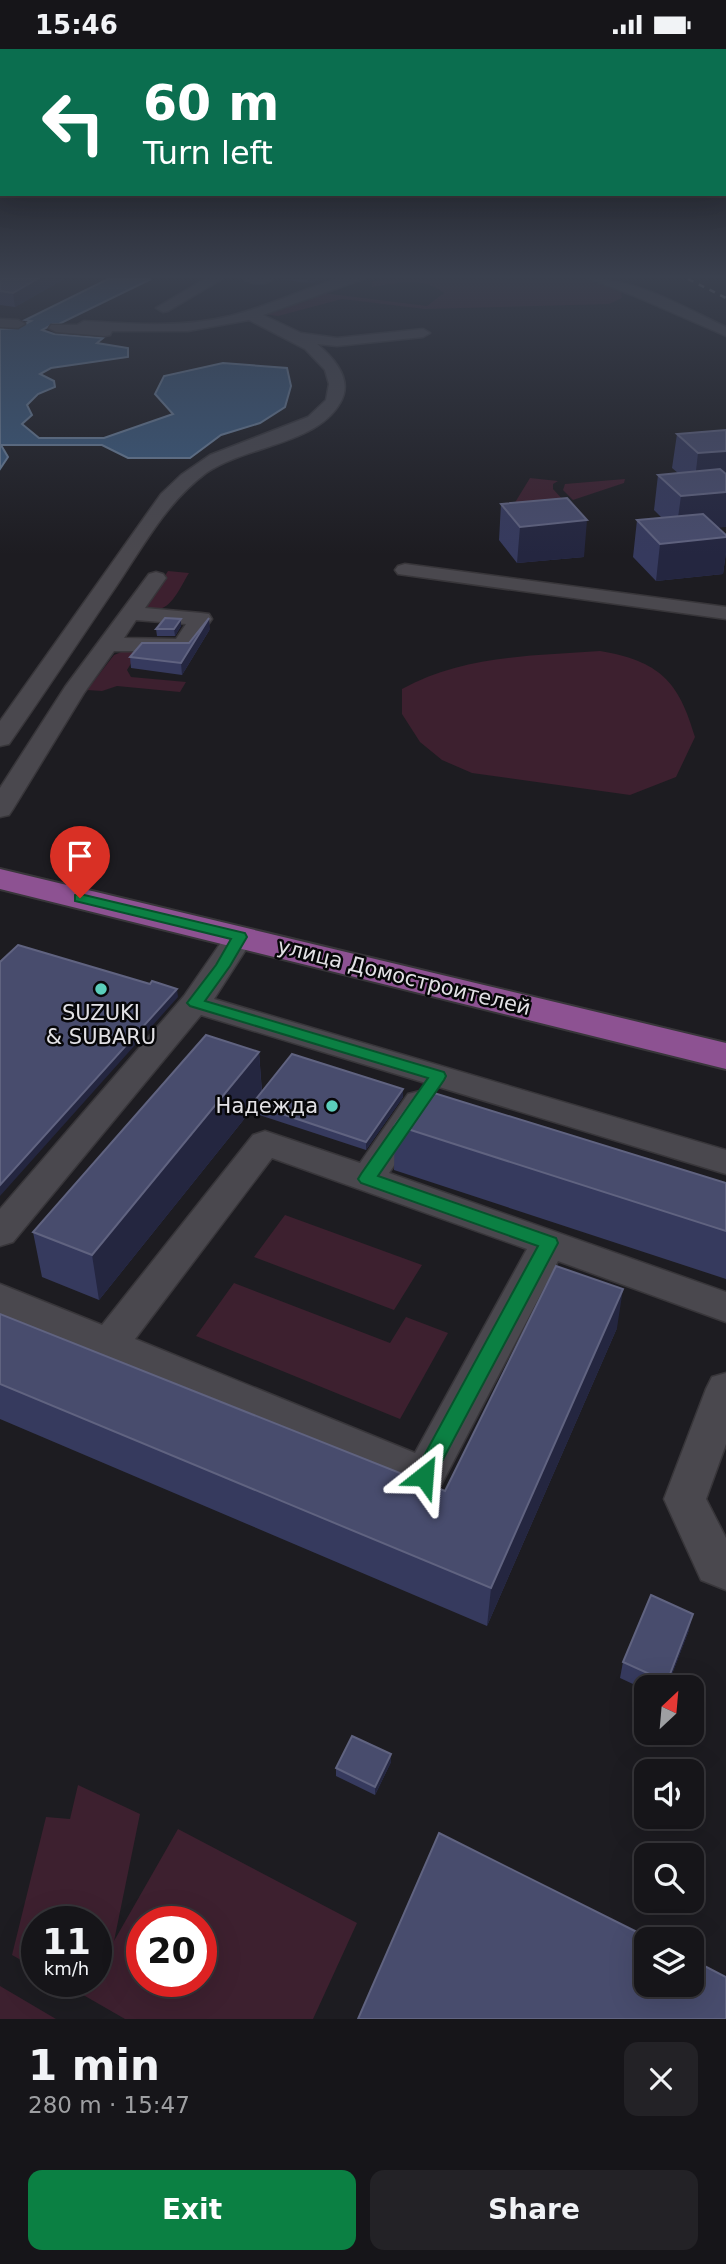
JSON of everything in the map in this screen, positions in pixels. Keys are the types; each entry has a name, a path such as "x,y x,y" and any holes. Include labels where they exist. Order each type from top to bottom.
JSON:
{"main road":[{"name":"улица Домостроителей","path":"0,879 726,1056"}],"street":[{"path":"0,739 152,516 179,486 220,457 281,435 323,415 334,400 337,385 335,371"},
{"path":"405,570 726,613"},
{"path":"0,809 73,692 156,578"},
{"path":"108,645 182,646 201,619 131,613"},
{"path":"0,1233 195,1003 239,937"},
{"path":"195,1003 726,1162"},
{"path":"367,1179 438,1076"},
{"path":"109,1344 265,1143 726,1307"},
{"path":"0,1299 424,1476 549,1243"},
{"path":"726,1389 685,1499 717,1566 726,1570"}],"shaded area":[{"path":"530,478 558,481 553,484 553,489 565,502 511,509"},
{"path":"625,479 624,483 573,500 563,490 565,484"},
{"path":"168,571 189,573 167,605 161,609 146,606"},
{"path":"126,650 135,652 127,670 131,677 186,682 180,692 117,686 102,691 87,690 114,655"},
{"path":"600,651 620,655 652,668 664,677 682,701 695,737 676,777 630,795 472,773 442,760 420,742 402,714 402,689 449,669 498,659"},
{"path":"285,1215 422,1265 394,1310 254,1257"},
{"path":"234,1283 390,1343 406,1317 448,1333 400,1419 196,1336"},
{"path":"78,1785 140,1814 114,1941 126,1920 126,1997 217,1997 217,1906 134,1906 178,1829 357,1923 313,2019 125,2019 87,1997 112,1997 112,1906 24,1906 46,1817 70,1819"},
{"path":"21,1918 21,1960 12,1955"},
{"path":"0,1986 56,2019 0,2019"}],"water":[{"path":"0,371 46,371 40,374 54,381 55,387 38,394 27,405 32,415 22,424 39,438 104,438 173,414 155,394 164,376 187,371 288,371 291,386 285,407 260,423 221,435 190,458 128,458 102,445 1,445 8,457 0,469"}],"building":[{"path":"726,430 726,451 698,453 677,434"},
{"path":"720,469 726,474 726,492 681,496 658,475"},
{"path":"567,498 587,520 520,527 501,504"},
{"path":"703,514 726,537 660,544 637,520"},
{"path":"165,618 181,619 174,629 156,629"},
{"path":"209,618 181,663 130,657 142,643 189,643"},
{"path":"18,945 150,984 152,981 177,989 0,1185 0,962"},
{"path":"206,1035 259,1052 92,1255 33,1232"},
{"name":"Надежда","path":"292,1054 403,1089 366,1142 252,1104"},
{"path":"421,1089 726,1183 726,1231 395,1125"},
{"path":"556,1266 623,1289 491,1588 0,1384 0,1314 445,1491"},
{"path":"651,1595 693,1614 670,1675 652,1675 623,1662"},
{"path":"352,1736 391,1754 375,1787 336,1768"},
{"path":"439,1833 634,1930 634,1997 704,1997 704,1966 726,1977 726,2019 358,2019"}],"place":[{"name":"SUZUKI & SUBARU","path":"101,989"},
{"name":"Надежда","path":"332,1106"}],"route":[{"path":"80,898 239,937 195,1003 438,1076 367,1179 549,1243 424,1476"}]}
